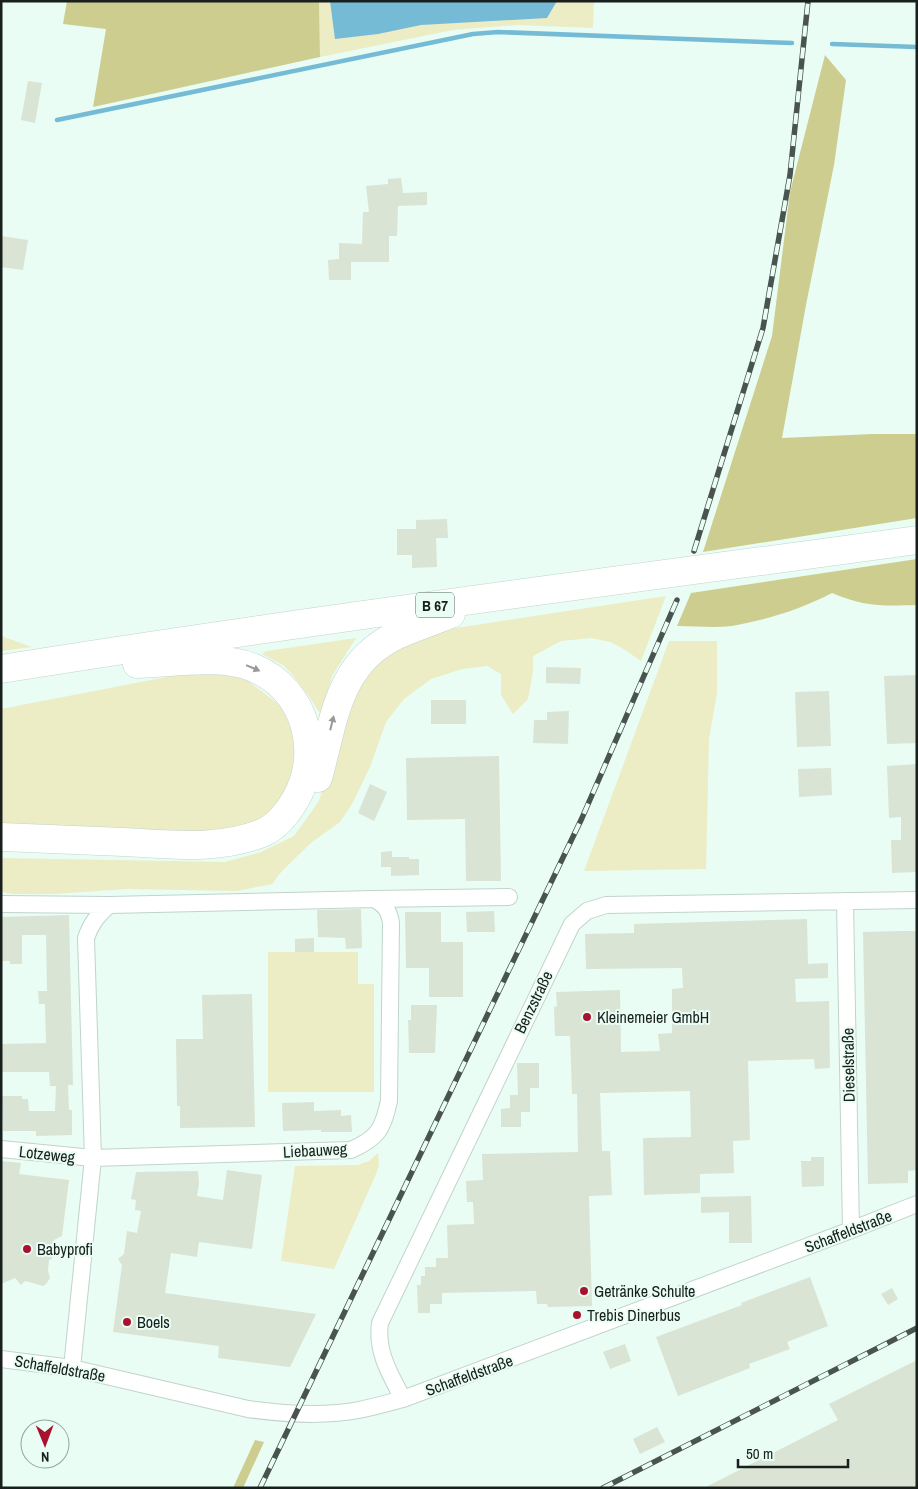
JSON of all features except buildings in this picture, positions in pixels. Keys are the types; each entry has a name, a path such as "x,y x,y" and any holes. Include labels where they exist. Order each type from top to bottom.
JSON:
{"highway":[{"name":"B 67","path":"1,669 454,602 917,540"},
{"name":"B 67","path":"1,681 218,646 451,614 637,579"},
{"path":"1,851 191,857 235,853 251,849 268,841 292,823 311,794 318,779 334,717 343,690 351,674 378,647 396,636 451,614"},
{"path":"1,837 194,845 230,842 264,832 290,810 301,791 307,772 309,753 308,733 300,712 291,697 275,680 254,668 235,662 218,660 101,666"}],"street":[{"path":"1,904 108,905 510,897"},
{"name":"Liebauweg","path":"93,1158 351,1150 363,1145 376,1135 385,1121 389,1101 391,923 390,912 384,905 374,899"},
{"name":"Dieselstraße","path":"845,900 852,1230"},
{"name":"Benzstraße","path":"403,1399 380,1349 378,1337 380,1323 572,924 587,911 606,905 917,900"},
{"path":"72,1368 93,1158 86,938 90,926 108,905"},
{"name":"Lotzeweg","path":"1,1149 93,1158"},
{"name":"Schaffeldstraße","path":"1,1358 72,1368 239,1407 275,1413 295,1414 357,1410 403,1399 917,1204"}],"green space":[{"path":"67,1 319,1 320,57 93,107 106,29 63,24"},
{"path":"319,1 594,1 593,28 517,25 453,30 320,57"},
{"path":"825,55 846,80 834,165 782,438 917,434 917,518 703,552 772,336 790,192"},
{"path":"917,559 917,605 874,605 854,601 832,593 796,609 745,624 718,627 677,626 691,593"},
{"path":"666,596 641,661 610,642 591,638 561,641 533,656 533,671 528,699 513,714 501,695 501,674 487,666 462,669 431,679 404,699 386,722 370,767 352,804 340,822 312,842 282,871 272,884 237,891 127,889 53,894 1,892 1,858 225,862 261,852 294,836 319,801 357,683 398,643 456,628"},
{"path":"1,636 32,647 1,651"},
{"path":"356,638 332,676 321,715 292,674 283,665 262,654 267,651"},
{"path":"669,641 717,641 717,693 709,739 706,869 584,871"},
{"path":"208,669 248,681 281,706 296,738 296,773 277,809 238,830 179,838 1,832 1,709"},
{"path":"268,952 358,952 358,984 374,984 374,1092 268,1092"},
{"path":"378,1153 379,1165 376,1174 334,1269 281,1261 295,1166 358,1165 369,1161"},
{"path":"255,1440 264,1442 243,1488 233,1488"}],"water":[{"path":"330,1 557,1 547,18 421,25 378,34 335,39"}],"waterway":[{"path":"57,120 473,34 498,32 792,43"},
{"path":"832,44 917,47"}],"railway":[{"path":"694,551 763,328 790,175 808,1"},
{"path":"260,1488 582,818 677,600"},
{"path":"603,1488 917,1328"}],"place":[{"name":"Kleinemeier GmbH","path":"587,1017"},
{"name":"Babyprofi","path":"27,1249"},
{"name":"Getränke Schulte","path":"584,1291"},
{"name":"Trebis Dinerbus","path":"577,1315"},
{"name":"Boels","path":"127,1322"}]}
